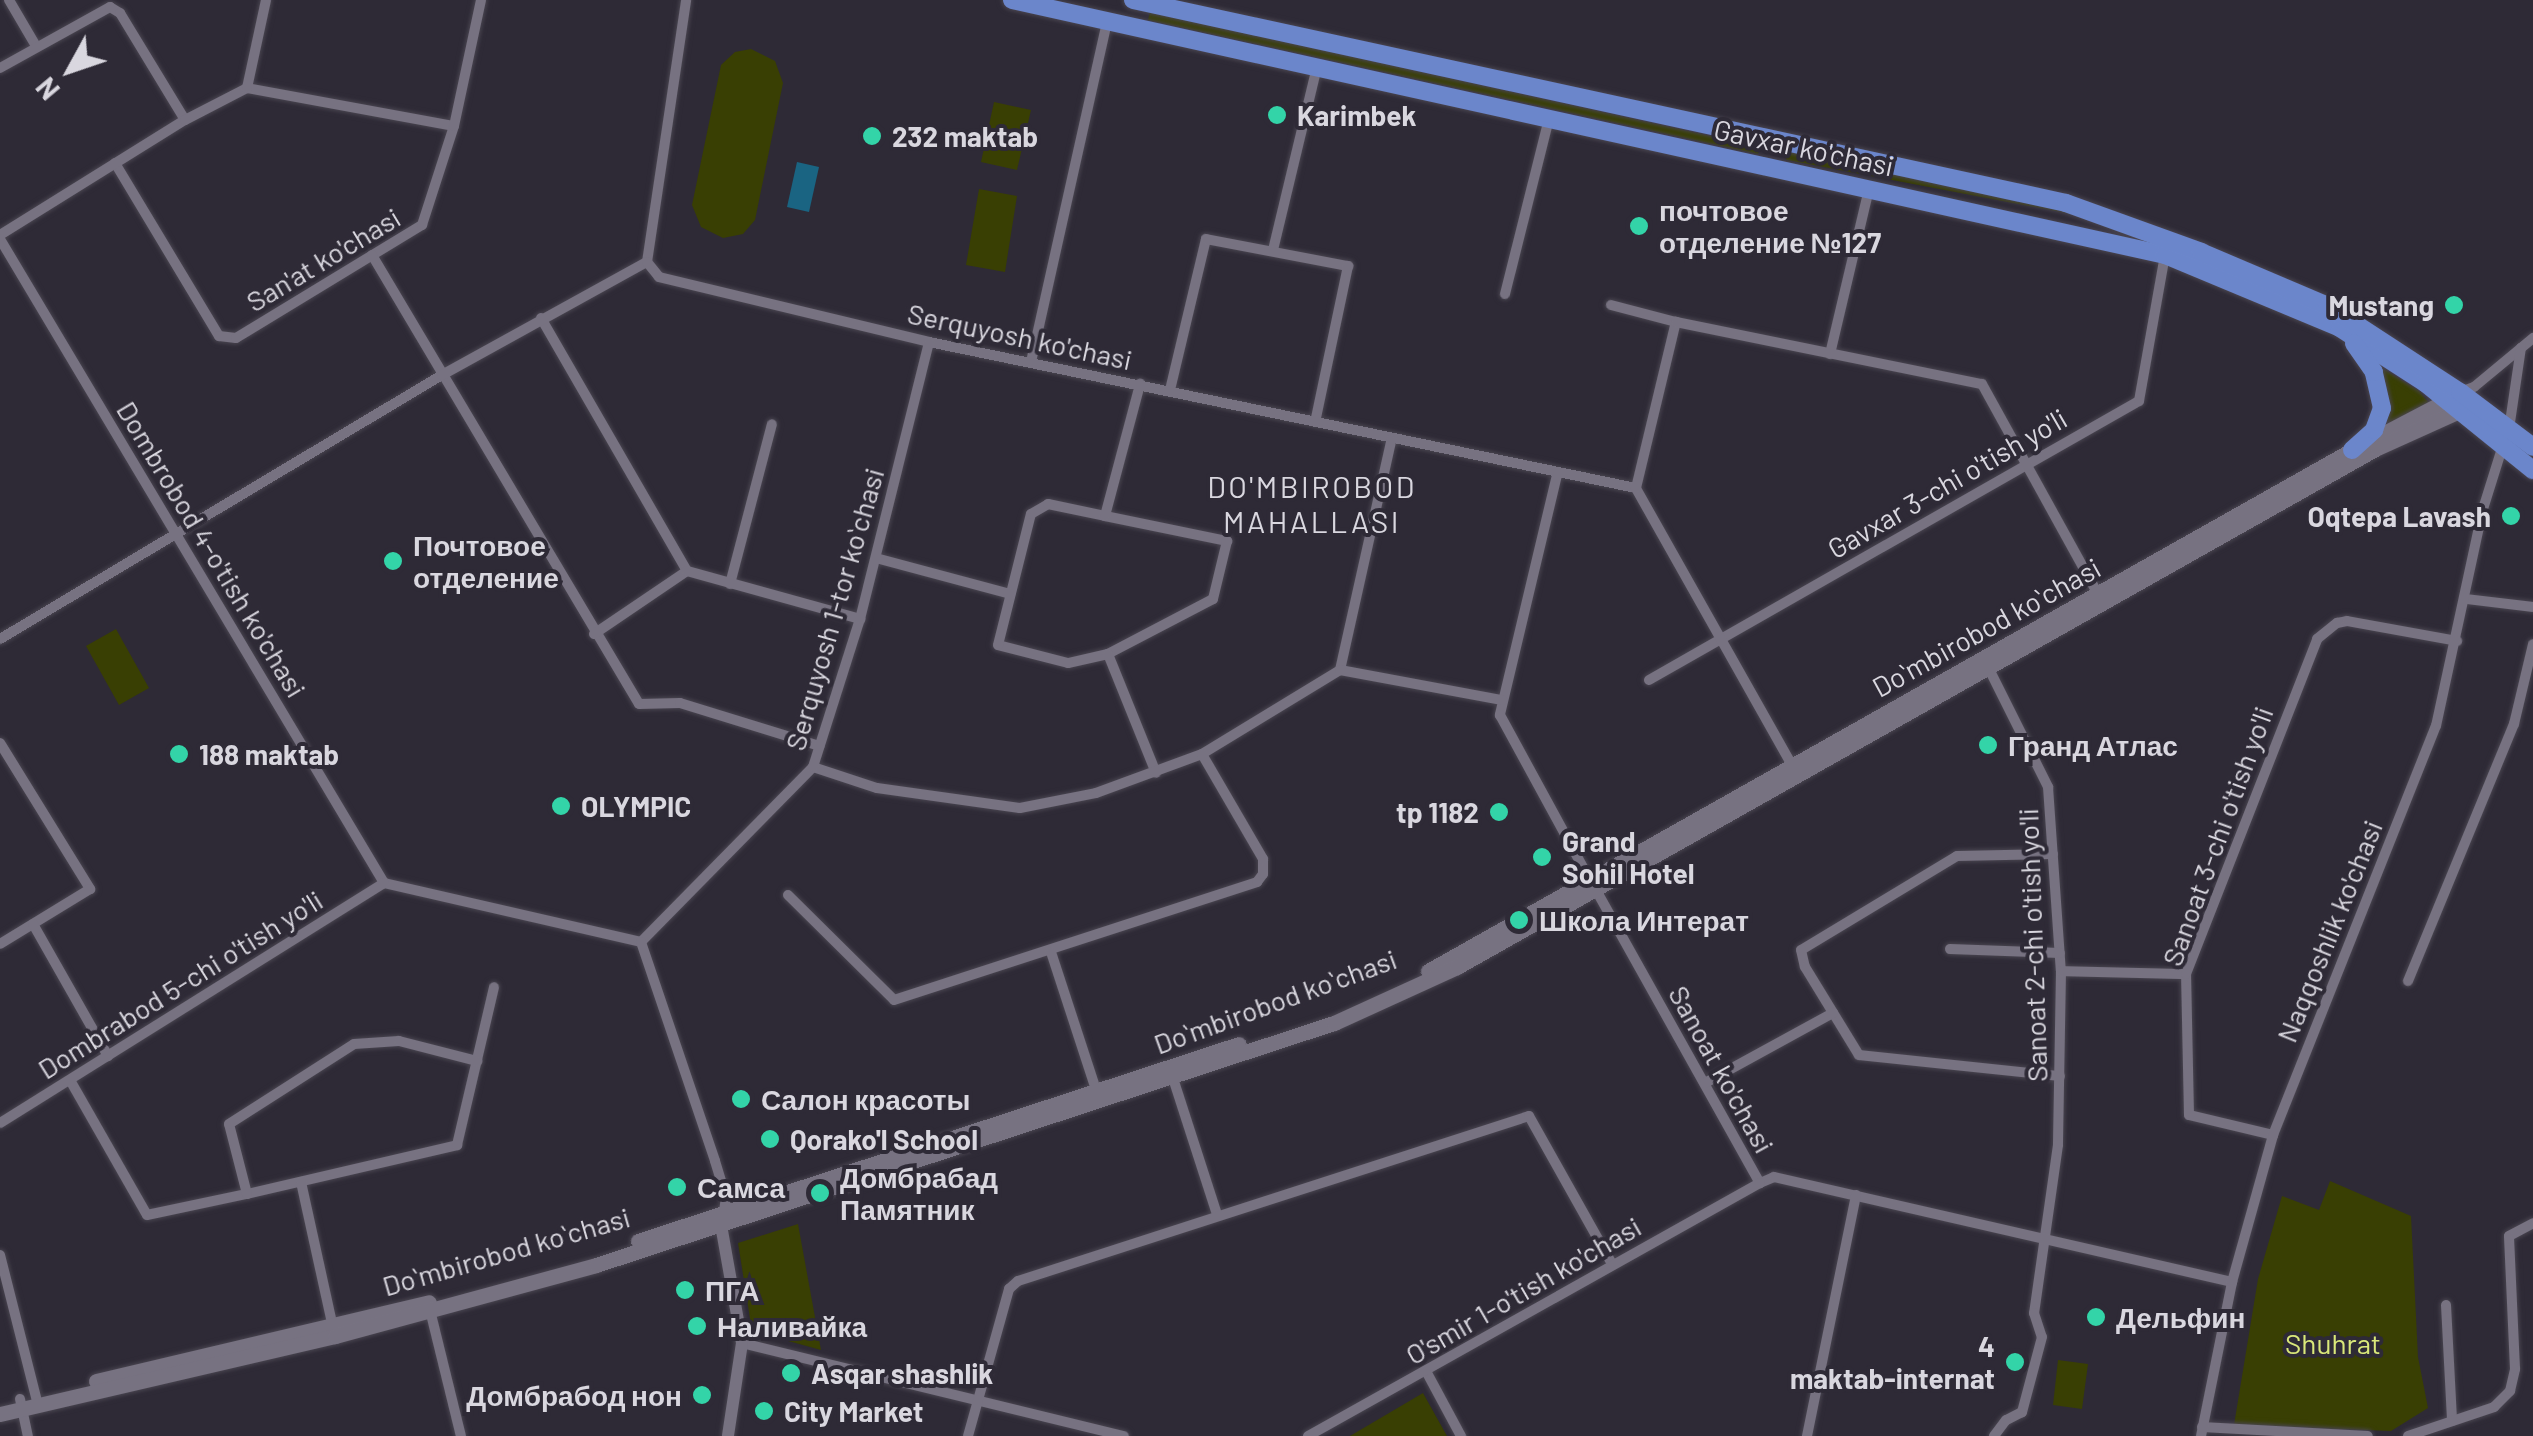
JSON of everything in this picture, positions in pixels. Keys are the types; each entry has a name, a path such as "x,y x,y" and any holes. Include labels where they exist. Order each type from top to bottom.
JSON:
{"main road":[{"name":"Gavxar ko'chasi","path":"1012,0 2165,254 2340,328 2464,398"},
{"name":"Gavxar ko'chasi","path":"1138,1 1771,142 2066,203 2328,306 2464,398 2506,436 2533,470"},
{"path":"1136,28 1130,14 1138,1"},
{"path":"1766,168 1771,142"},
{"path":"2340,328 2369,361 2382,402 2374,430 2352,450"},
{"name":"Doʻmbirobod koʻchasi","path":"2100,598 2377,448 2433,424 2464,398"},
{"name":"Doʻmbirobod koʻchasi","path":"0,1414 29,1402 430,1307 1171,1071 1391,989 1593,885 2100,598 2352,450 2464,398"},
{"name":"Gavxar ko'chasi","path":"2506,436 2533,447"},
{"name":"Doʻmbirobod koʻchasi","path":"0,1404 29,1402"}],"street":[{"path":"9,0 36,46"},
{"path":"247,88 266,0"},
{"name":"San'at ko'chasi","path":"116,164 226,340 236,338 422,225 454,126 481,0"},
{"path":"0,639 442,375 647,262 686,0"},
{"path":"0,68 102,8 120,13 186,120"},
{"path":"1032,362 1107,22"},
{"path":"1273,250 1317,67"},
{"path":"0,237 186,120 247,88 454,126"},
{"path":"1505,294 1549,119"},
{"path":"1830,354 1869,188"},
{"name":"Dombrobod 4-o'tish ko'chasi","path":"0,237 384,883"},
{"path":"1170,390 1206,238 1348,266 1315,422"},
{"name":"Gavxar 3-chi o'tish yo'li","path":"1649,680 2139,400 2165,254"},
{"path":"372,255 638,704 680,703 820,746"},
{"name":"Serquyosh ko'chasi","path":"647,262 659,277 929,342 1170,390 1391,441 1636,488"},
{"path":"1611,305 1676,322 1982,384 2100,598"},
{"path":"541,318 687,571 860,619"},
{"path":"1676,322 1636,488 1796,771"},
{"path":"2464,398 2533,338"},
{"name":"Serquyosh 1-tor koʻchasi","path":"640,942 813,767 860,619 929,342"},
{"name":"Naqqoshlik ko'chasi","path":"2202,1431 2232,1282 2273,1135 2436,726 2484,510 2506,436 2521,348"},
{"path":"1105,516 1140,384"},
{"path":"730,584 772,424"},
{"path":"1340,670 1391,441"},
{"path":"813,767 877,788 1020,808 1096,793 1202,754 1340,670 1502,700 1557,475"},
{"path":"1048,504 1105,516 1227,542 1213,599 1108,654 1068,663 998,645 1034,510 1048,504"},
{"path":"876,558 1010,594"},
{"path":"594,634 687,571"},
{"path":"2466,599 2533,607"},
{"name":"Sanoat 3-chi o'tish yo'li","path":"2273,1135 2189,1115 2186,974 2317,638 2348,620 2457,641"},
{"path":"2408,981 2514,724 2533,644"},
{"path":"1108,654 1156,773"},
{"name":"Sanoat 2-chi o'tish yo'li","path":"1986,663 2045,780 2061,971 2058,1145 2034,1313 2042,1337 2022,1412 2006,1420 1994,1436"},
{"name":"Sanoat ko'chasi","path":"1502,700 1500,715 1760,1183 1774,1177 2232,1282"},
{"path":"0,743 90,889 0,944"},
{"path":"788,895 894,1000 1052,952 1261,878 1263,859 1202,754"},
{"path":"2053,854 1957,856 1801,950 1806,967 1859,1056 2060,1076"},
{"path":"384,883 640,942 724,1214 742,1343 728,1436"},
{"name":"Dombrabod 5-chi o'tish yo'li","path":"0,1123 384,883"},
{"path":"33,924 108,1056"},
{"path":"1950,949 2060,953"},
{"path":"1052,952 1097,1094"},
{"path":"2061,971 2186,974"},
{"path":"70,1080 148,1216 458,1146 494,988"},
{"path":"1705,1084 1833,1014"},
{"path":"247,1194 229,1124 354,1044 398,1041 478,1061"},
{"path":"1171,1071 1217,1214"},
{"path":"968,1436 1009,1288 1018,1281 1529,1116 1612,1264"},
{"path":"301,1182 333,1330"},
{"name":"O'smir 1-o'tish ko'chasi","path":"1308,1436 1760,1183"},
{"path":"1807,1436 1856,1195"},
{"path":"2408,1436 2494,1407 2510,1391 2515,1369 2509,1236 2533,1223"},
{"path":"0,1255 29,1402 28,1436"},
{"path":"2446,1305 2452,1421"},
{"path":"430,1307 461,1436"},
{"path":"742,1343 1124,1436"},
{"path":"1426,1371 1461,1436"},
{"path":"2202,1431 2368,1436"}],"green space":[{"path":"1150,12 1760,147 1758,154 1148,20"},
{"path":"751,49 775,61 783,83 755,220 743,234 723,238 701,227 692,205 721,65 735,52"},
{"path":"994,102 1031,110 1017,170 981,162"},
{"path":"1789,152 2108,221 1787,160 1783,155"},
{"path":"979,189 1017,196 1005,272 966,265"},
{"path":"2377,365 2419,391 2430,404 2385,425 2388,412"},
{"path":"116,629 149,688 119,705 86,646"},
{"name":"Shuhrat","path":"2330,1181 2411,1216 2418,1357 2428,1408 2391,1431 2234,1425 2258,1279 2282,1196 2319,1210"},
{"path":"798,1224 821,1350 752,1331 738,1243"},
{"path":"2058,1360 2088,1364 2082,1409 2053,1405"},
{"path":"1423,1393 1447,1436 1350,1436"}],"water":[{"path":"797,162 819,167 809,212 787,207"}],"place":[{"name":"Karimbek","path":"1277,115"},
{"name":"232 maktab","path":"872,136"},
{"name":"почтовое отделение №127","path":"1639,226"},
{"name":"Mustang","path":"2454,305"},
{"name":"Oqtepa Lavash","path":"2511,516"},
{"name":"Почтовое отделение","path":"393,561"},
{"name":"Гранд Атлас","path":"1988,745"},
{"name":"188 maktab","path":"179,754"},
{"name":"OLYMPIC","path":"561,806"},
{"name":"tp 1182","path":"1499,812"},
{"name":"Grand Sohil Hotel","path":"1542,857"},
{"name":"Школа Интерат","path":"1519,920"},
{"name":"Салон красоты","path":"741,1099"},
{"name":"Qorako'l School","path":"770,1139"},
{"name":"Самса","path":"677,1187"},
{"name":"Домбрабад Памятник","path":"820,1193"},
{"name":"ПГА","path":"685,1290"},
{"name":"Дельфин","path":"2096,1317"},
{"name":"Наливайка","path":"697,1326"},
{"name":"4 maktab-internat","path":"2015,1362"},
{"name":"Asqar shashlik","path":"791,1373"},
{"name":"Домбрабод нон","path":"702,1395"},
{"name":"City Market","path":"764,1411"}],"district":[{"name":"DO'MBIROBOD MAHALLASI","path":"1312,503"}]}
